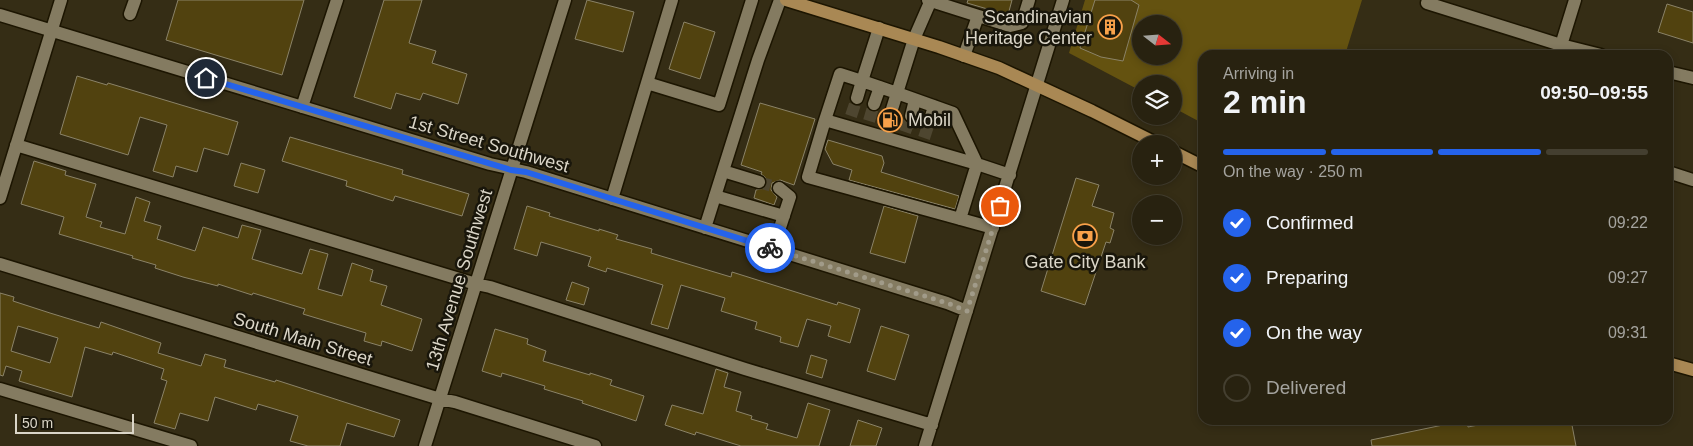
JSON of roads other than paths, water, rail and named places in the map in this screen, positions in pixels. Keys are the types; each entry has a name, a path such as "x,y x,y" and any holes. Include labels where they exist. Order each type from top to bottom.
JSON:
{"main road":[{"path":"786,0 914,39 999,68 1140,135"},
{"path":"1182,156 1198,164"},
{"path":"1673,364 1693,370"}],"street":[{"path":"0,198 61,0"},
{"path":"130,14 134,0"},
{"path":"302,107 337,0"},
{"name":"13th Avenue Southwest","path":"425,446 566,0"},
{"path":"612,199 672,0"},
{"path":"647,83 720,105 752,0"},
{"path":"705,228 766,37 780,0"},
{"path":"892,109 914,39 930,0 1010,26 1022,23 1029,0"},
{"path":"925,446 1063,0"},
{"path":"1427,3 1560,50 1575,0"},
{"name":"1st Street Southwest","path":"0,15 511,170 526,172 947,303 967,311"},
{"path":"964,56 978,16"},
{"path":"857,98 879,28"},
{"path":"1673,73 1693,78"},
{"path":"960,219 977,164 952,112 840,74 808,177 960,219 993,228"},
{"path":"874,104 880,87"},
{"path":"910,116 916,100"},
{"path":"930,120 934,106"},
{"path":"825,120 850,121 904,137 1010,175"},
{"path":"16,145 490,287 745,369 932,425"},
{"path":"723,171 759,182"},
{"path":"1673,174 1693,180"},
{"path":"773,249 790,197 779,188"},
{"path":"715,196 784,216"},
{"name":"South Main Street","path":"0,264 595,446"},
{"path":"0,389 191,446"}],"tunnel":[{"path":"851,116 857,98"},
{"path":"869,121 874,104"},
{"path":"887,127 892,109"},
{"path":"905,132 911,116"},
{"path":"924,138 930,120"},
{"path":"759,182 779,188"}],"place":[{"name":"Scandinavian Heritage Center","path":"1110,27"},
{"name":"Mobil","path":"890,120"},
{"name":"Gate City Bank","path":"1085,236"}]}
